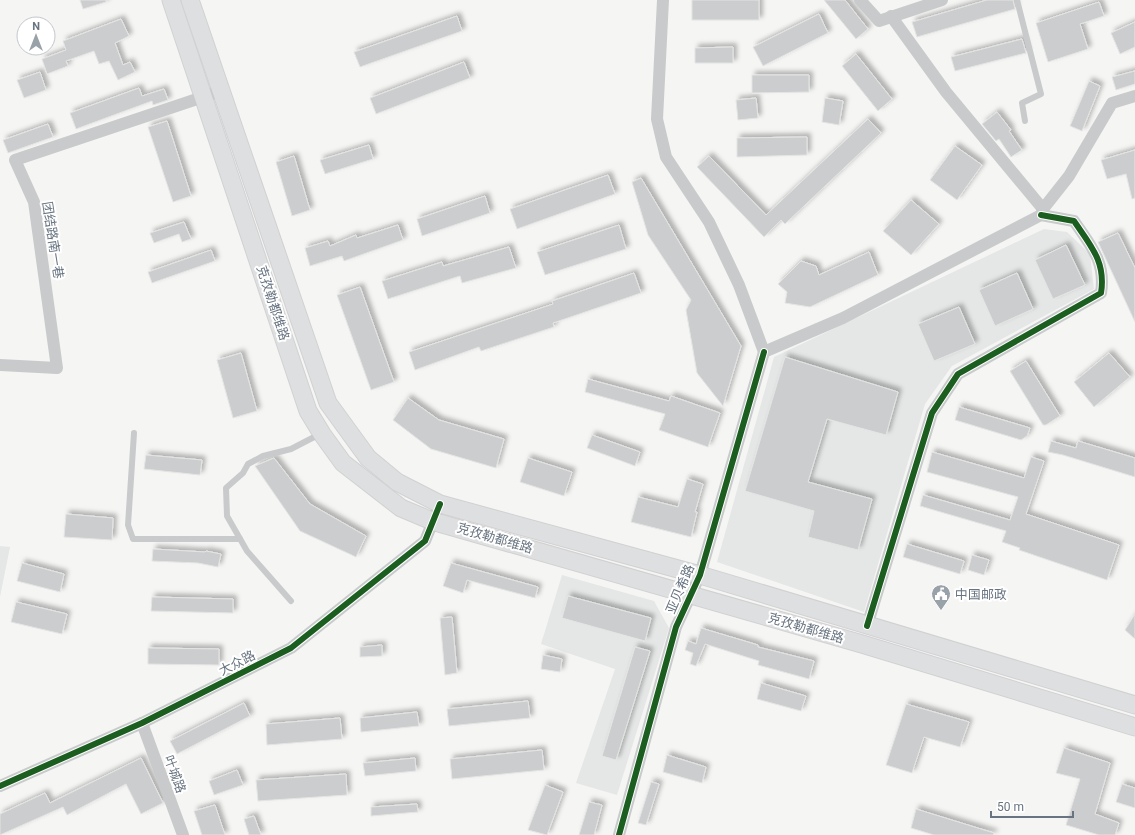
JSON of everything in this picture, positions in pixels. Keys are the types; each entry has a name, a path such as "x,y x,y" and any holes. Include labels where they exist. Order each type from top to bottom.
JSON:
{"main road":[{"name":"克孜勒都维路","path":"171,0 308,411 322,434 343,462 375,489 401,508 432,521 690,594 1135,727"},
{"name":"克孜勒都维路","path":"190,0 328,402 368,458 397,482 440,504 700,575 1135,705"}],"street":[{"path":"662,0 657,119 666,156 709,222 739,286 764,352 843,318 1042,212 1069,176 1112,104 1135,96"},
{"path":"860,0 879,21 942,0"},
{"path":"868,626 932,413 958,374 1101,293 1104,279 1098,255 1074,221 1042,212 946,92 891,16"},
{"name":"团结路南一巷","path":"0,365 57,368 34,202 15,160 221,91"},
{"name":"亚贝希路","path":"618,835 676,627 700,575 764,352"},
{"name":"大众路","path":"0,786 142,723 291,648 425,542 440,504"},
{"name":"叶城路","path":"142,723 182,835"}],"lane":[{"path":"1017,0 1041,94 1022,103 1025,121"},
{"path":"134,433 128,525 133,539 240,539"},
{"path":"292,601 247,551 227,516 226,488 243,472 248,464 263,456 292,449 322,434"}],"shaded area":[{"path":"1044,229 1067,232 1090,254 1094,289 952,366 925,404 864,612 717,562 774,357"},
{"path":"0,546 10,547 0,597"},
{"path":"562,575 654,601 669,628 617,795 576,783 615,669 541,644"}],"building":[{"path":"80,0 106,0 106,2 83,9"},
{"path":"692,0 759,0 759,20 692,20"},
{"path":"824,0 845,0 868,29 856,39"},
{"path":"987,0 1013,0 1015,9 917,37 912,22"},
{"path":"1099,2 1104,16 1080,24 1088,49 1048,62 1036,23"},
{"path":"819,14 828,33 763,66 753,47"},
{"path":"457,16 462,31 360,67 354,52"},
{"path":"121,19 129,36 115,43 123,65 130,62 135,72 118,80 109,61 99,64 94,51 66,61 68,66 47,74 42,59 50,56 56,56 56,54 66,50 63,41"},
{"path":"1135,22 1135,47 1120,54 1111,33"},
{"path":"1022,39 1026,53 955,71 951,57"},
{"path":"733,47 733,63 695,63 695,48"},
{"path":"856,54 892,99 878,111 842,66"},
{"path":"464,62 470,78 376,114 370,98"},
{"path":"1135,71 1135,84 1116,90 1112,77"},
{"path":"40,72 46,90 24,98 17,80"},
{"path":"752,75 809,75 809,92 752,93"},
{"path":"1089,81 1100,86 1082,131 1070,126"},
{"path":"139,88 142,96 164,89 168,100 153,105 152,101 76,129 70,113"},
{"path":"756,98 758,118 738,120 736,100"},
{"path":"825,98 843,101 839,125 822,122"},
{"path":"997,112 1011,130 1009,131 1022,150 1011,157 999,139 996,141 982,124"},
{"path":"868,119 881,133 785,224 781,220 764,237 697,167 709,156 766,215"},
{"path":"167,121 191,196 173,202 148,127"},
{"path":"48,124 53,137 8,153 3,140"},
{"path":"807,137 807,155 737,157 737,138"},
{"path":"369,145 373,159 325,174 320,160"},
{"path":"955,146 982,165 957,200 930,180"},
{"path":"1135,150 1135,198 1132,199 1126,174 1107,179 1101,160"},
{"path":"294,156 310,210 292,216 276,162"},
{"path":"608,175 615,194 517,229 510,209"},
{"path":"641,178 741,346 723,406 697,373 686,310 691,300 648,235 632,182"},
{"path":"485,196 490,213 422,236 417,219"},
{"path":"911,200 939,224 911,255 883,231"},
{"path":"184,222 191,239 182,242 179,234 154,243 150,233"},
{"path":"398,225 403,240 344,261 342,256 310,266 305,248 328,241 330,246 356,235 357,238"},
{"path":"619,225 626,249 545,275 537,252"},
{"path":"1118,233 1135,268 1135,322 1098,242"},
{"path":"1066,245 1085,285 1053,299 1035,260"},
{"path":"509,247 516,268 462,283 460,276 388,299 382,281 442,262 443,266"},
{"path":"211,250 215,261 152,283 148,272"},
{"path":"869,252 878,275 810,307 785,303 787,292 778,284 801,261 816,266 819,275"},
{"path":"634,273 641,293 553,323 554,327 481,351 479,347 415,370 409,352 553,304 552,301"},
{"path":"1017,273 1033,309 995,326 979,290"},
{"path":"360,287 394,382 371,390 337,295"},
{"path":"959,307 975,344 934,361 918,324"},
{"path":"241,353 257,411 233,418 217,360"},
{"path":"1109,353 1130,377 1094,407 1074,382"},
{"path":"785,357 898,392 886,435 827,419 808,482 872,499 858,550 808,537 814,511 745,491"},
{"path":"1026,361 1060,416 1046,425 1043,425 1010,371"},
{"path":"588,379 669,401 671,396 720,413 708,447 659,430 665,414 585,392"},
{"path":"408,398 439,420 504,439 496,468 431,449 393,420"},
{"path":"959,407 1030,428 1027,436 1021,440 955,420"},
{"path":"592,435 640,452 635,466 587,448"},
{"path":"1051,441 1076,448 1078,441 1135,458 1135,477 1063,455 1048,452"},
{"path":"932,452 1024,478 1031,457 1044,461 1026,514 1119,545 1107,580 1019,550 1020,548 1002,542 1006,531 920,506 923,495 1010,520 1018,497 927,472"},
{"path":"146,455 202,460 200,475 144,469"},
{"path":"274,458 310,504 366,536 356,557 300,531 255,466"},
{"path":"528,458 572,472 564,496 520,482"},
{"path":"687,479 703,484 695,512 697,512 691,537 631,522 638,497 678,507"},
{"path":"66,514 113,518 112,540 64,537"},
{"path":"907,544 964,561 960,574 903,557"},
{"path":"153,549 206,551 221,554 218,567 198,563 152,561"},
{"path":"972,555 989,560 984,575 968,570"},
{"path":"22,563 64,574 60,592 17,581"},
{"path":"451,563 538,587 535,598 467,580 463,593 443,586"},
{"path":"568,596 651,618 645,641 562,618"},
{"path":"152,597 233,599 233,613 151,611"},
{"path":"16,602 67,614 62,634 11,622"},
{"path":"1135,614 1135,639 1125,630"},
{"path":"452,617 457,673 445,675 440,618"},
{"path":"701,628 758,645 758,647 814,661 809,679 758,665 759,661 705,644 696,666 690,664 693,653 685,650 688,641 696,644"},
{"path":"382,645 382,656 360,657 360,647"},
{"path":"635,647 650,651 616,760 602,756"},
{"path":"148,648 219,649 219,665 148,664"},
{"path":"543,655 562,659 560,672 541,669"},
{"path":"761,683 806,696 801,711 757,699"},
{"path":"528,701 530,718 449,726 447,709"},
{"path":"244,703 250,716 177,754 170,741"},
{"path":"906,704 969,722 960,747 924,737 912,773 886,765"},
{"path":"417,712 419,726 361,732 360,718"},
{"path":"340,718 342,739 267,745 266,724"},
{"path":"1064,748 1110,763 1095,814 1119,823 1115,835 1099,835 1066,825 1080,779 1056,773"},
{"path":"542,750 544,770 452,779 450,759"},
{"path":"667,755 706,767 702,783 663,772"},
{"path":"141,758 163,803 141,814 126,784 67,815 63,807 0,835 0,814 45,793 50,803"},
{"path":"415,758 416,771 365,776 363,763"},
{"path":"237,770 243,785 214,795 209,781"},
{"path":"346,774 347,795 258,801 256,780"},
{"path":"651,782 659,784 646,825 638,823"},
{"path":"1122,784 1135,788 1135,808 1116,802"},
{"path":"545,785 563,792 547,835 528,830"},
{"path":"589,802 602,805 594,835 579,835"},
{"path":"417,804 418,812 371,816 371,807"},
{"path":"215,805 225,835 202,835 194,811"},
{"path":"916,809 994,833 993,835 934,835 911,828"},
{"path":"254,816 261,835 249,835 244,819"}],"cycle path":[{"path":"867,626 932,413 958,374 1101,293 1102,282 1099,263 1096,255 1074,221 1041,215"},
{"path":"619,835 676,627 700,575 764,352"},
{"path":"0,786 142,723 291,648 425,541 440,504"}],"place":[{"name":"中国邮政","path":"941,611"}]}
